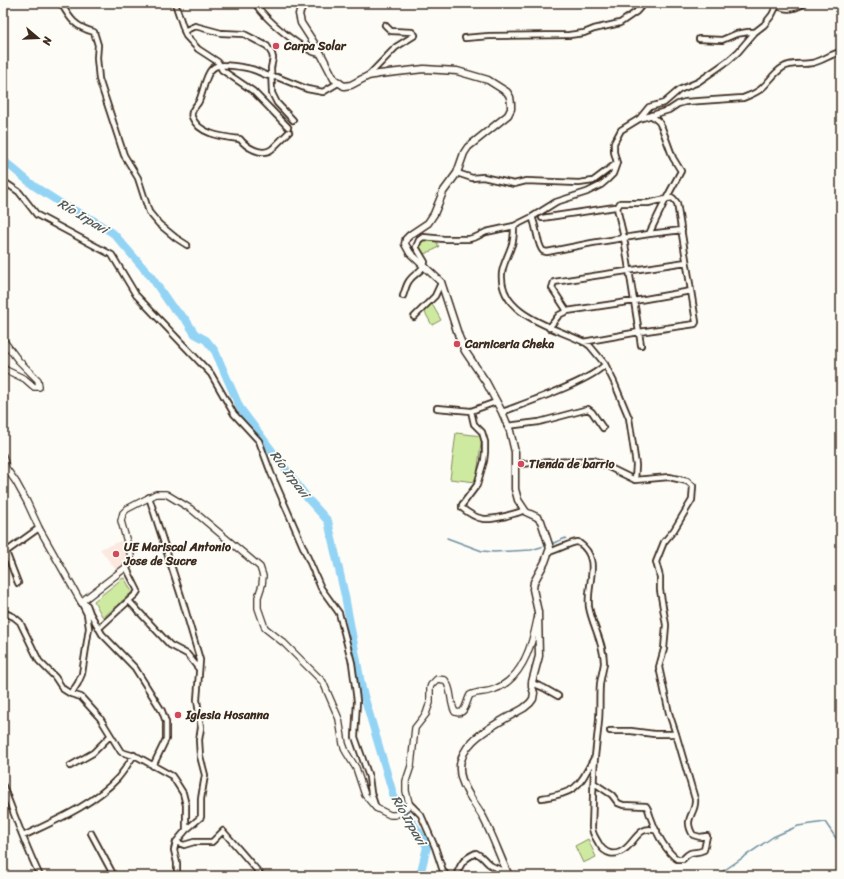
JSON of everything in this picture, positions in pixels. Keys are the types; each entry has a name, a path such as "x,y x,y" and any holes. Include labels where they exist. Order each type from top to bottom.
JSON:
{"main road":[{"path":"309,3 301,10 299,14 301,23 321,54 334,79 344,86 350,85 368,76 424,69 448,70 457,71 488,80 507,92 512,104 510,112 468,147 464,153 457,173 446,186 438,206 428,223 410,235 406,239 405,244 410,253 441,282 459,337 465,350 486,382 502,412 513,441 515,489 518,500 526,512 537,517 541,521 548,541 549,550 534,582 533,588 538,612 540,642 539,656 532,683 534,692 533,698 524,708 476,737 461,757 460,769 462,780 483,818 509,876"}],"street":[{"path":"60,3 74,23 83,29 94,32 98,45 97,58 99,79 124,156 138,178 149,212 159,224 187,245"},
{"path":"175,3 188,40 198,49 218,62 220,66 222,70 253,91 289,129 272,150 264,152 250,148 240,139 215,135 199,126 192,116 192,112 199,101 210,71 218,66 220,66 250,69 271,78 276,77 307,89 323,92 338,83"},
{"path":"255,3 270,21 301,46 315,54 321,54"},
{"path":"465,38 476,36 569,35 584,33 620,23 636,12 644,3"},
{"path":"639,119 649,107 664,103 679,90 698,82 728,61 755,32 764,25 772,15 776,4 791,9 805,3"},
{"path":"368,76 396,47 415,35 412,32 391,31 384,25"},
{"path":"184,31 195,26 199,26 221,33 244,34 267,46 272,54 271,86 274,98 293,120"},
{"path":"699,39 722,40 736,34 755,32"},
{"path":"403,296 409,280 420,272 424,266 425,262 416,247 419,240 423,237 469,239 486,232 514,226 556,202 567,198 576,197 601,185 613,174 616,163 614,143 616,138 621,130 639,119 669,110 678,104 685,102 743,98 752,95 761,88 781,68 789,65 820,61 828,56 841,52"},
{"path":"649,234 681,171 673,158 659,122 651,115"},
{"path":"457,173 472,178 484,177 514,184 526,181 579,183 592,181 616,163"},
{"path":"3,181 19,192 37,215 112,255 136,295 211,374 234,414 259,441 321,588 339,613 352,663 357,701 355,737 376,808"},
{"path":"583,342 639,332 695,324 696,322 682,230 677,203 673,198 648,203 620,203 617,208 624,238 629,270 639,332 641,345"},
{"path":"542,218 614,207 617,208"},
{"path":"532,217 538,234 539,246 543,251 547,252 592,242 682,230"},
{"path":"514,226 512,246 502,271 502,284 504,290 512,303 521,312 549,328 590,346 605,364 631,423 636,465 635,480"},
{"path":"567,311 552,288 554,282 686,262"},
{"path":"414,317 437,293 441,282"},
{"path":"549,328 559,315 567,311 691,291"},
{"path":"3,340 18,360 38,380 39,387 34,387 25,379 3,367"},
{"path":"502,412 540,398 585,378 602,369 605,364"},
{"path":"436,408 471,411 496,402"},
{"path":"507,426 538,422 588,409 592,412 603,428"},
{"path":"471,411 474,424 482,432 485,442 485,452 477,485 462,505 462,508 477,518 485,520 494,520 524,510"},
{"path":"3,456 6,468 20,489 39,528 87,614 89,628 82,674 71,694"},
{"path":"515,464 594,460 635,480 669,478 687,481 693,486 692,500 674,530 664,542 656,562 660,577 660,590 666,625 664,649 659,667 669,713 696,805 688,822 689,828 693,835 700,837 707,836 705,848 702,852 693,851 688,853 683,859 677,859 670,852 657,831 646,806 618,804 612,795 594,783"},
{"path":"81,602 131,562 131,556 122,521 123,512 156,494 166,494 191,509 260,567 263,576 258,597 258,608 266,628 284,643 323,682 339,719 343,744 356,768 365,795 376,808 390,815 399,813 408,805"},
{"path":"148,497 182,599 200,660 197,700 201,728 199,740 200,756 205,775 201,800 201,817 186,830 176,842 174,850 177,863 177,876"},
{"path":"18,583 4,553 39,528"},
{"path":"549,550 561,548 574,542 578,542 585,548 592,563 588,598 589,607 604,662 600,683 592,831 605,852 612,854 624,850 641,832 649,830 657,831"},
{"path":"99,628 138,591 126,567"},
{"path":"129,601 170,645 187,654 199,669"},
{"path":"81,602 87,605 99,628 135,668 162,711 166,722 166,739 153,766"},
{"path":"3,612 14,617 20,622 39,661 56,676 63,689 71,694 81,697 100,718 121,752 134,755 172,776 183,793 186,805 186,830"},
{"path":"447,876 443,871 422,815 408,805 406,781 411,766 416,725 426,714 430,703 430,688 437,679 446,680 450,687 451,705 458,714 465,709 470,695 494,690 509,683 518,672 531,642 538,612"},
{"path":"532,683 558,696"},
{"path":"610,731 631,730 654,734 676,734"},
{"path":"70,766 93,753 110,736"},
{"path":"23,836 61,818 92,800 118,778 134,755"},
{"path":"542,798 556,796 575,789 581,782 595,756"},
{"path":"3,786 30,856 40,876"},
{"path":"176,842 184,845 194,842 212,842 223,831 262,876"},
{"path":"91,833 114,876"},
{"path":"456,876 462,863 468,857 476,853 484,857 489,864 503,870 505,876"}],"shaded area":[{"name":"UE Mariscal Antonio Jose de Sucre","path":"123,540 130,560 116,570 100,549"}],"green space":[{"path":"423,240 436,241 439,247 424,254 419,245"},
{"path":"432,304 441,320 432,325 423,309"},
{"path":"456,433 482,436 476,482 450,479"},
{"path":"123,578 132,592 104,617 102,616 94,601"},
{"path":"588,839 596,857 583,863 575,846"}],"waterway":[{"name":"Río Irpavi","path":"3,160 34,186 62,204 93,220 114,234 152,278 172,307 186,320 195,334 206,340 215,351 240,408 308,499 328,521 345,596 362,689 394,797 419,832 427,847 421,876"},
{"path":"447,538 482,551 494,552 531,550 548,545"},
{"path":"551,544 566,538"},
{"path":"716,876 773,837 798,826 825,822 838,841 841,838"}],"place":[{"name":"Carpa Solar","path":"276,46"},
{"name":"Carniceria Cheka","path":"457,344"},
{"name":"Tienda de barrio","path":"521,464"},
{"name":"UE Mariscal Antonio Jose de Sucre","path":"116,554"},
{"name":"Iglesia Hosanna","path":"178,715"}]}
